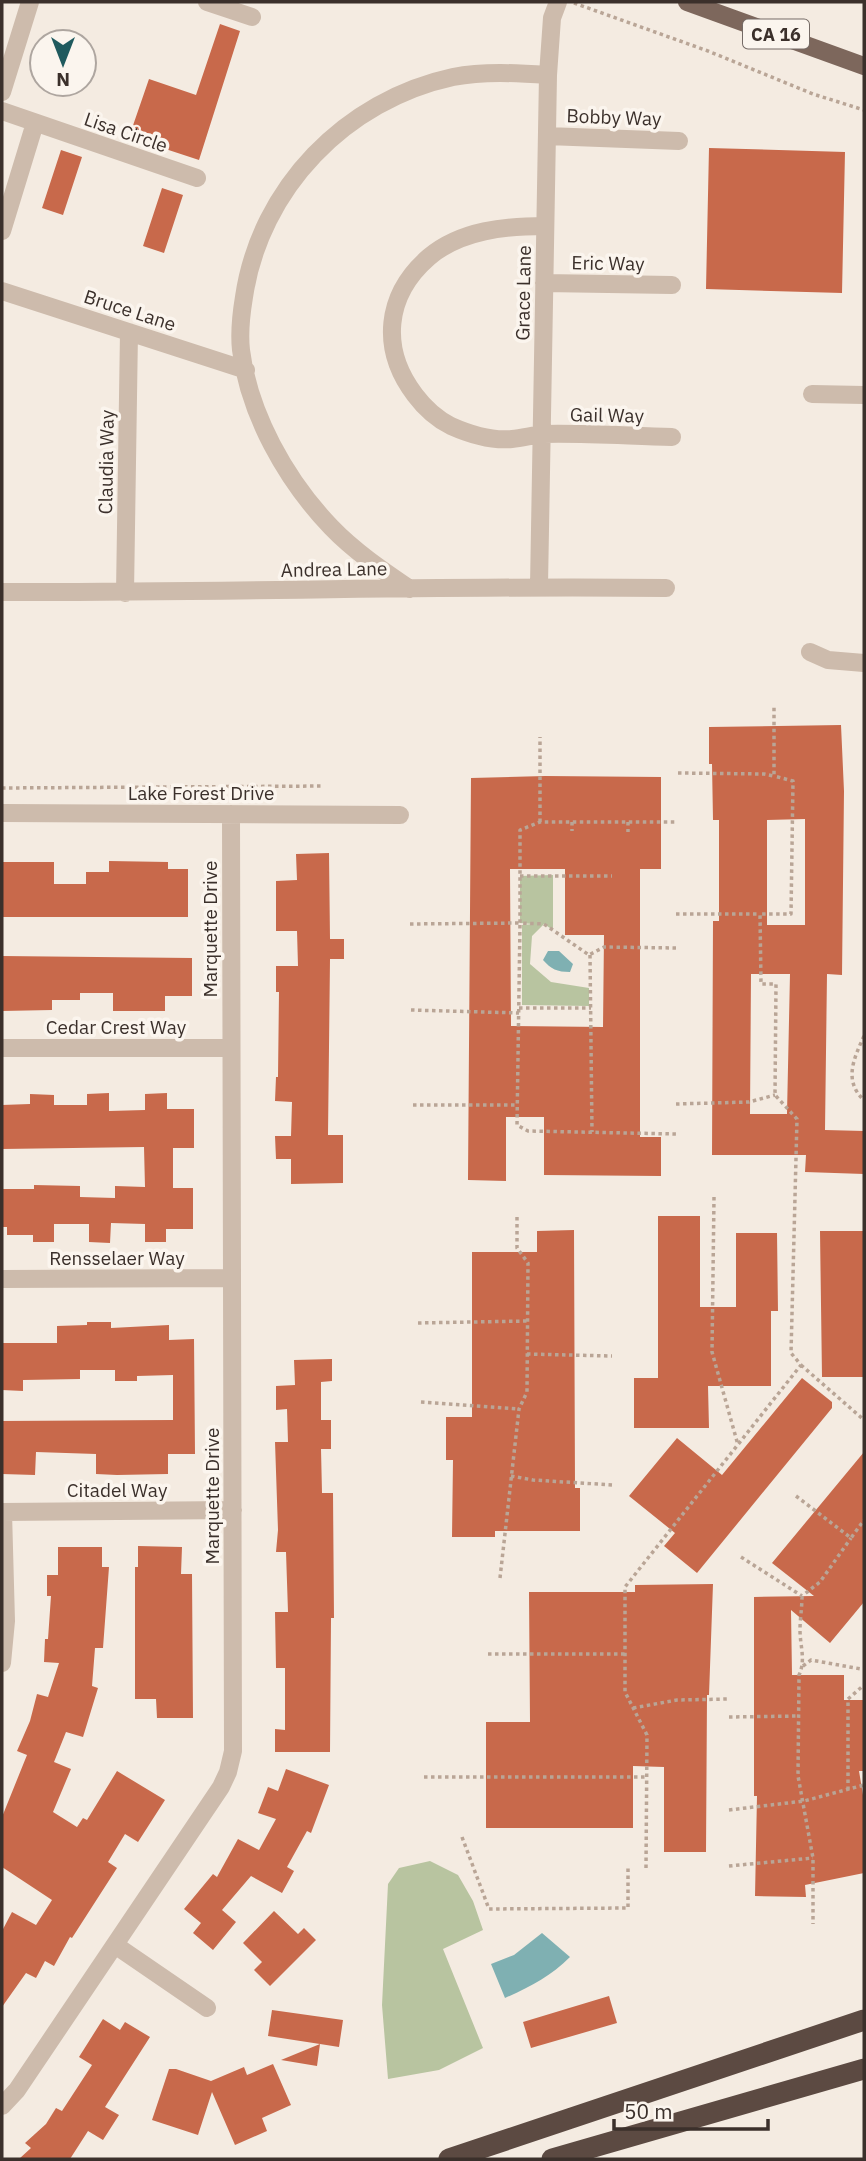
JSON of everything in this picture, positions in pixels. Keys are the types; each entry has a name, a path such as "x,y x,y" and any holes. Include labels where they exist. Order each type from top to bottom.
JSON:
{"highway":[{"path":"449,2159 864,2020"},
{"path":"552,2159 864,2069"}],"main road":[{"name":"CA 16","path":"687,2 864,65"}],"street":[{"path":"2,92 30,2"},
{"path":"207,2 252,17"},
{"name":"Grace Lane","path":"539,586 548,75 552,18 558,2"},
{"path":"410,589 368,560 331,527 299,488 273,445 253,399 241,351 240,324 247,274 252,257 277,204 296,174 329,139 367,111 420,87 454,77 501,72 548,75"},
{"name":"Lisa Circle","path":"2,111 197,178"},
{"path":"2,231 35,123"},
{"name":"Bobby Way","path":"547,136 679,141"},
{"name":"Gail Way","path":"545,226 514,226 482,232 453,243 430,256 412,275 399,298 392,324 392,350 404,380 423,405 449,425 478,436 510,440 541,434 672,437"},
{"name":"Eric Way","path":"544,283 672,285"},
{"name":"Bruce Lane","path":"2,291 246,370"},
{"name":"Claudia Way","path":"125,593 129,332"},
{"path":"812,394 864,395"},
{"name":"Andrea Lane","path":"2,592 125,593 539,586 666,588"},
{"path":"810,652 828,660 864,663"},
{"name":"Lake Forest Drive","path":"2,813 400,815"},
{"name":"Marquette Drive","path":"2,2106 17,2090 221,1787 228,1772 234,1736 231,814"},
{"name":"Cedar Crest Way","path":"2,1048 230,1048"},
{"name":"Rensselaer Way","path":"2,1279 232,1278"},
{"name":"Citadel Way","path":"2,1511 233,1510"},
{"path":"2,1511 6,1621 2,1663"},
{"path":"115,1945 207,2008"}],"path":[{"path":"569,2 708,51 813,94 864,110"},
{"path":"774,707 774,776"},
{"path":"540,737 540,822"},
{"path":"676,914 792,914 793,781 764,774 678,773"},
{"path":"2,788 324,786"},
{"path":"677,822 540,822 520,830 517,1105 517,1125 528,1131 677,1134"},
{"path":"572,822 572,831"},
{"path":"628,822 628,832"},
{"path":"520,876 612,876"},
{"path":"760,914 761,984 776,984 775,1094 797,1119 791,1353 864,1420"},
{"path":"410,924 544,924 590,954"},
{"path":"590,954 604,947 676,948"},
{"path":"590,954 592,1132"},
{"path":"411,1010 591,1008"},
{"path":"864,1036 853,1062 851,1078 858,1094 864,1100"},
{"path":"676,1104 749,1102 775,1094"},
{"path":"413,1105 517,1105"},
{"path":"714,1197 712,1352 738,1445"},
{"path":"500,1578 519,1409 527,1392 528,1263 517,1248 517,1217"},
{"path":"418,1323 528,1321"},
{"path":"527,1354 612,1356"},
{"path":"646,1868 647,1735 625,1692 625,1587 801,1365"},
{"path":"421,1402 519,1409"},
{"path":"511,1476 613,1485"},
{"path":"796,1496 851,1538"},
{"path":"802,1596 820,1581 864,1520"},
{"path":"741,1557 802,1596"},
{"path":"802,1596 800,1626 803,1666 799,1675 798,1776 813,1857 813,1924"},
{"path":"488,1654 625,1654"},
{"path":"803,1666 811,1660 861,1669"},
{"path":"848,1790 848,1699 864,1685"},
{"path":"633,1708 677,1700 729,1699"},
{"path":"729,1717 799,1716"},
{"path":"424,1777 646,1777"},
{"path":"729,1810 804,1801 864,1785"},
{"path":"462,1837 489,1909 628,1908 628,1868"},
{"path":"729,1866 813,1857"}],"green space":[{"path":"553,875 553,930 544,924 532,936 530,964 551,982 589,988 589,1006 522,1005 522,925 533,924 520,923 520,876"},
{"path":"430,1861 458,1875 473,1901 483,1930 443,1949 483,2048 439,2070 388,2079 382,2005 388,1884 399,1868"}],"water":[{"path":"548,951 559,951 573,964 570,972 558,971 546,963 543,960"},
{"path":"542,1933 570,1957 540,1980 505,1998 491,1964 514,1955"}],"building":[{"path":"220,24 240,31 199,160 129,137 149,79 196,95"},
{"path":"709,148 845,152 842,293 706,289"},
{"path":"61,150 82,157 63,215 42,208"},
{"path":"162,188 183,195 164,253 143,246"},
{"path":"841,725 844,791 842,975 827,974 825,1130 864,1131 864,1174 805,1172 806,1155 712,1155 713,921 719,921 719,820 713,820 709,727","holes":["805,819 805,925 767,925 767,820","751,974 790,974 787,1114 750,1114"]},
{"path":"661,777 661,869 640,869 640,1137 661,1137 661,1176 544,1175 544,1117 506,1117 506,1181 468,1180 471,778","holes":["510,869 565,869 565,935 604,935 603,1027 511,1026"]},
{"path":"329,853 330,939 344,939 344,959 330,959 328,1135 343,1135 343,1183 291,1184 291,1159 276,1159 275,1136 291,1136 292,1102 275,1101 278,1077 279,992 276,992 276,966 298,966 297,931 276,931 276,881 297,880 296,854"},
{"path":"109,861 168,862 168,869 188,869 188,917 2,917 2,862 54,862 54,884 86,884 86,872 109,872"},
{"path":"2,956 192,958 192,996 165,996 165,1011 113,1011 113,993 80,993 80,1000 52,1000 52,1010 2,1011"},
{"path":"109,1093 109,1111 145,1110 145,1094 167,1093 167,1109 194,1109 194,1148 173,1148 173,1188 193,1188 193,1229 166,1229 166,1242 145,1242 145,1224 111,1223 110,1243 89,1242 89,1224 54,1224 54,1242 33,1242 33,1235 7,1235 7,1227 2,1227 2,1189 34,1189 34,1185 80,1186 80,1197 115,1198 115,1186 145,1187 144,1147 2,1149 2,1105 30,1104 30,1094 54,1095 54,1105 87,1105 87,1094"},
{"path":"658,1216 700,1216 700,1307 736,1307 736,1233 777,1233 778,1311 771,1311 771,1386 708,1386 709,1428 634,1428 634,1378 658,1378"},
{"path":"574,1230 575,1488 580,1488 580,1531 495,1531 495,1537 452,1537 453,1460 446,1460 446,1417 472,1417 472,1252 537,1252 537,1231"},
{"path":"820,1231 863,1231 864,1377 822,1377"},
{"path":"87,1322 111,1322 111,1328 169,1325 169,1340 194,1339 195,1454 168,1454 168,1474 117,1475 96,1474 96,1454 36,1452 35,1475 2,1474 2,1421 173,1420 173,1375 137,1376 137,1381 115,1381 115,1370 80,1370 80,1379 23,1380 23,1391 2,1390 2,1343 57,1343 57,1326 87,1325"},
{"path":"332,1359 332,1381 321,1382 321,1420 331,1420 331,1449 321,1449 322,1493 333,1493 334,1618 331,1618 330,1752 275,1752 275,1729 285,1730 285,1668 276,1668 275,1612 288,1612 286,1552 276,1552 278,1530 275,1442 288,1442 287,1409 276,1410 276,1386 295,1385 294,1360"},
{"path":"802,1378 832,1402 832,1408 697,1573 664,1546 675,1533 629,1496 677,1438 722,1475"},
{"path":"864,1452 864,1602 830,1643 791,1610 792,1675 844,1675 844,1700 864,1700 864,1771 859,1771 864,1801 864,1873 805,1885 806,1897 755,1896 757,1796 754,1796 754,1597 814,1596 772,1563"},
{"path":"138,1546 182,1547 181,1574 192,1574 193,1718 157,1718 156,1699 135,1699 135,1567 138,1567"},
{"path":"58,1547 102,1547 102,1567 109,1567 103,1648 95,1648 92,1686 98,1688 83,1737 66,1732 54,1762 71,1769 53,1812 77,1827 83,1818 87,1820 117,1771 165,1800 138,1842 125,1834 108,1862 117,1868 72,1938 70,1937 54,1966 45,1961 36,1978 26,1973 2,2007 2,1931 12,1912 36,1925 52,1900 2,1867 2,1817 27,1755 17,1751 30,1721 37,1694 48,1697 59,1663 44,1662 51,1596 47,1596 47,1575 58,1575"},
{"path":"713,1584 707,1695 706,1852 664,1852 664,1767 633,1766 633,1828 486,1828 486,1722 530,1722 529,1592 635,1592 635,1585"},
{"path":"286,1769 329,1785 311,1833 307,1831 287,1867 294,1871 282,1893 251,1876 222,1910 236,1922 213,1950 193,1933 201,1923 184,1909 213,1874 217,1877 238,1839 259,1850 276,1819 258,1813 268,1787 278,1791"},
{"path":"274,1911 298,1934 304,1928 316,1940 270,1986 254,1970 262,1962 243,1943"},
{"path":"609,1996 617,2023 531,2048 523,2022"},
{"path":"272,2010 343,2020 339,2047 268,2036"},
{"path":"103,2019 120,2030 125,2022 150,2037 105,2107 119,2115 103,2140 88,2131 70,2159 19,2159 31,2148 25,2143 46,2124 56,2108 62,2111 92,2065 79,2057"},
{"path":"320,2044 317,2066 281,2060"},
{"path":"273,2064 291,2105 262,2118 267,2131 235,2145 212,2092 198,2135 152,2120 169,2069 211,2081 244,2067 247,2075"}]}
